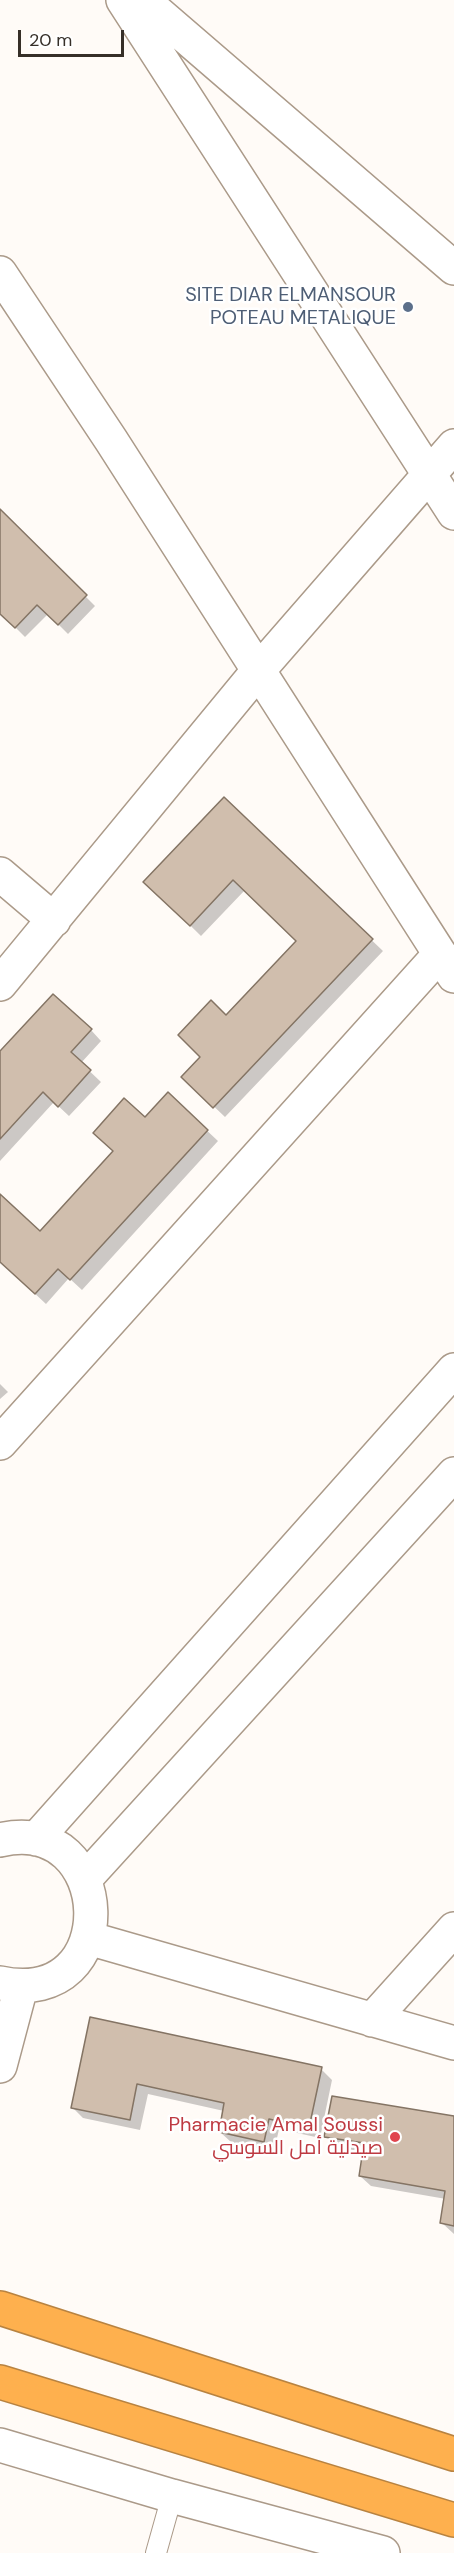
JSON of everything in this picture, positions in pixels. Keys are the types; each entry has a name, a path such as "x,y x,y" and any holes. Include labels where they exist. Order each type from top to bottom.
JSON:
{"highway":[{"path":"0,2308 454,2454"},
{"path":"0,2382 454,2520"}],"street":[{"path":"123,0 454,513"},
{"path":"143,0 454,268"},
{"path":"0,273 111,440 447,965 0,1443"},
{"path":"0,984 258,671 454,446"},
{"path":"0,874 54,920"},
{"path":"36,1839 454,1370"},
{"path":"85,1879 454,1474"},
{"path":"0,1840 13,1837 36,1839 56,1847 73,1862 85,1879 92,1899 93,1919 88,1938 78,1958 62,1973 43,1983 11,1985 0,2066"},
{"path":"372,2020 454,1929"},
{"path":"88,1938 454,2043"},
{"path":"0,2445 172,2496 383,2553"}],"lane":[{"path":"156,2553 172,2496"}],"building":[{"path":"0,509 87,595 58,625 37,605 15,628 0,614"},
{"path":"224,797 373,939 213,1108 181,1077 200,1057 178,1035 211,1000 226,1015 296,941 233,880 190,926 143,882"},
{"path":"53,994 92,1029 71,1052 91,1070 58,1107 43,1092 0,1139 0,1051"},
{"path":"168,1092 208,1130 70,1280 58,1269 35,1294 0,1262 0,1194 40,1231 113,1151 93,1133 124,1098 145,1117"},
{"path":"90,2017 322,2067 309,2128 269,2119 264,2142 219,2132 224,2103 137,2084 130,2120 71,2108"},
{"path":"332,2096 454,2116 454,2226 440,2223 445,2191 359,2176 364,2143 324,2137"}],"place":[{"name":"SITE DIAR ELMANSOUR POTEAU METALIQUE","path":"408,307"},
{"name":"Pharmacie Amal Soussi صيدلية أمل السوسي","path":"395,2137"}]}
